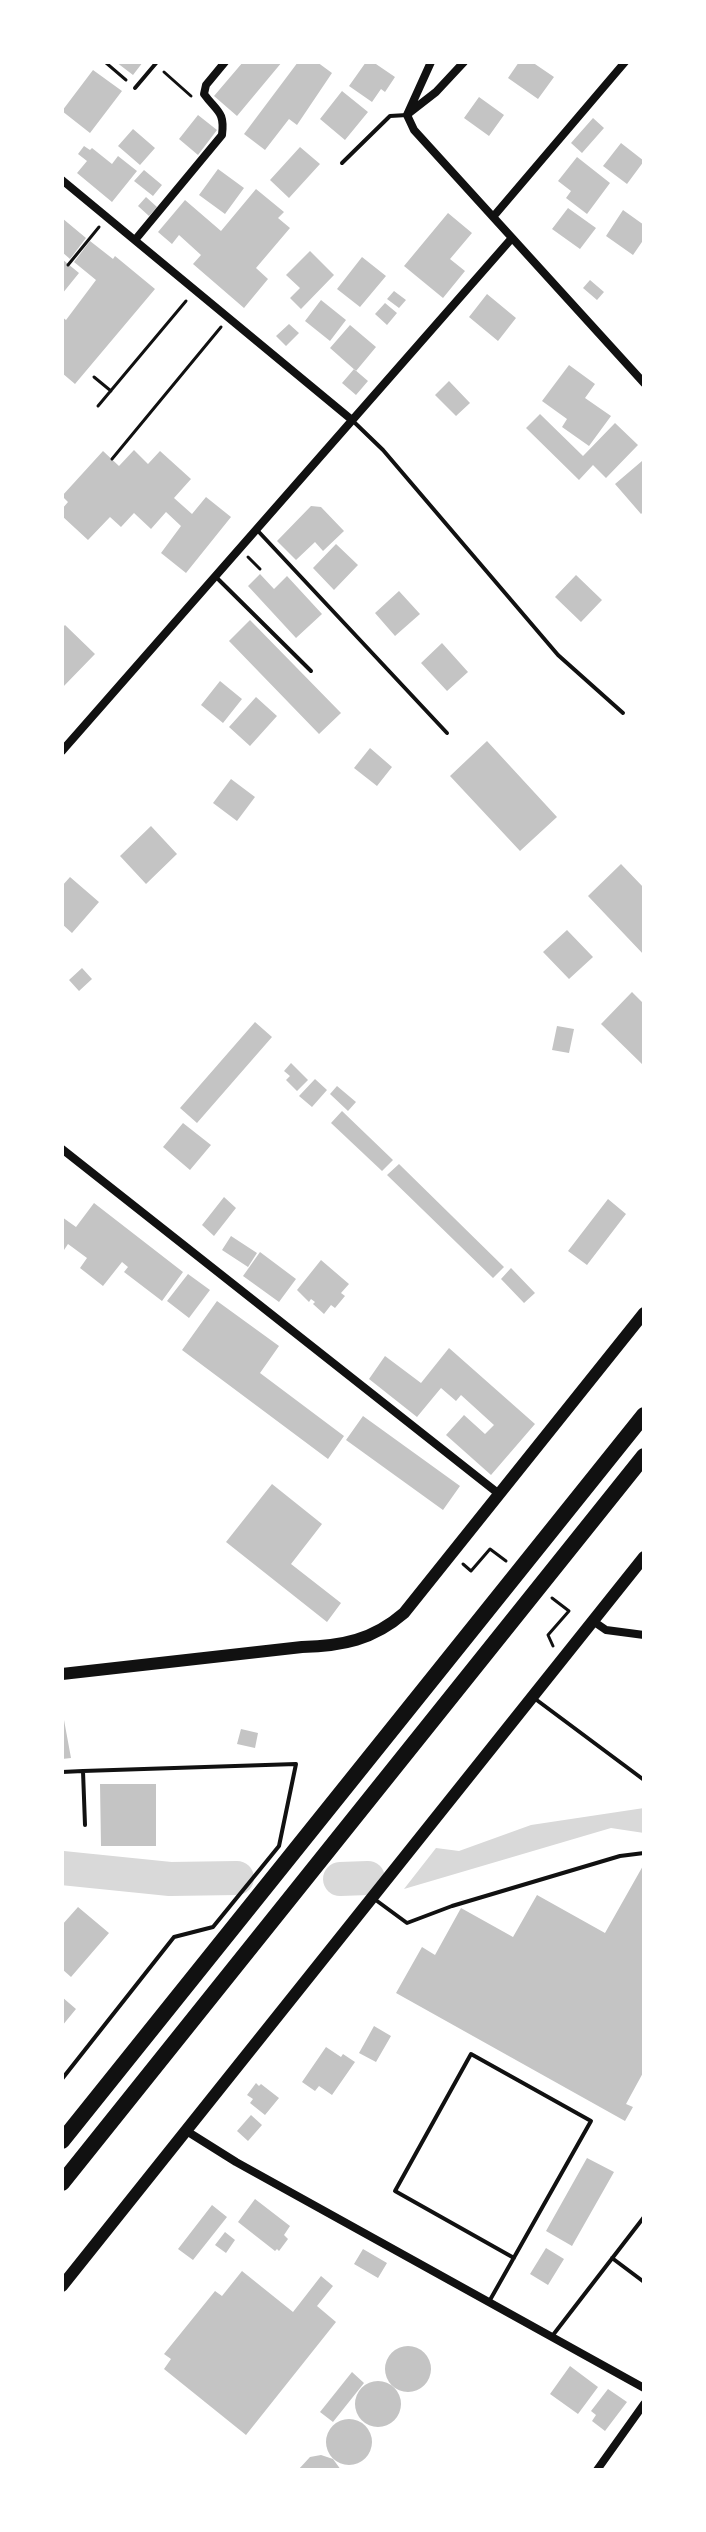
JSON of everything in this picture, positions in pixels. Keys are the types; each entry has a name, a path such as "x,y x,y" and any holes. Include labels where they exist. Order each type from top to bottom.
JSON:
{"highway":[{"path":"62,2141 644,1415"},
{"path":"62,2183 644,1456"}],"main road":[{"path":"62,1674 340,1645 374,1635 404,1613 644,1313"},
{"path":"62,2286 644,1557"}],"street":[{"path":"135,240 222,135 224,120 204,94 206,85 225,62"},
{"path":"431,62 407,115 414,130 644,383"},
{"path":"407,115 436,92 464,62"},
{"path":"493,217 625,62"},
{"path":"62,180 352,420"},
{"path":"62,751 512,238"},
{"path":"62,1149 499,1494"},
{"path":"593,1621 606,1630 644,1635"},
{"path":"185,2130 236,2162 644,2388"},
{"path":"597,2470 644,2404"}],"lane":[{"path":"135,88 156,63"},
{"path":"342,163 390,116 407,115"},
{"path":"352,420 391,460 558,655 623,713"},
{"path":"256,529 447,733"},
{"path":"215,576 311,671"},
{"path":"532,1696 644,1780"},
{"path":"62,1772 296,1764 279,1846 213,1927 174,1937 62,2079"},
{"path":"83,1771 85,1825"},
{"path":"372,1897 407,1923 452,1906 620,1856 644,1853"},
{"path":"489,2302 514,2258 591,2121 471,2054 395,2191 514,2258"},
{"path":"551,2337 644,2217"},
{"path":"612,2258 644,2282"}],"path":[{"path":"105,62 135,88"},
{"path":"156,63 193,98"},
{"path":"68,265 100,226"},
{"path":"98,406 187,299"},
{"path":"112,459 221,327"},
{"path":"94,377 111,391"},
{"path":"251,560 260,569"},
{"path":"471,1571 490,1549"},
{"path":"556,1653 548,1635 569,1611"}],"shaded area":[{"path":"644,1808 644,1833 611,1828 404,1889 436,1848 459,1851 531,1825"}],"building":[{"path":"116,62 143,62 133,75"},
{"path":"243,62 282,62 237,116 214,96"},
{"path":"298,62 317,62 332,73 297,125 289,119 265,150 244,134"},
{"path":"366,62 373,62 395,77 385,92 381,89 372,102 349,86"},
{"path":"519,62 532,62 554,77 538,99 508,78"},
{"path":"93,70 122,91 90,133 62,111"},
{"path":"342,91 368,112 345,140 320,119"},
{"path":"479,97 504,115 489,136 464,118"},
{"path":"198,115 217,130 198,155 179,139"},
{"path":"593,118 604,128 582,153 571,143"},
{"path":"133,129 155,148 140,165 118,146"},
{"path":"621,143 644,161 627,184 603,166"},
{"path":"84,146 90,150 92,148 112,164 118,156 137,171 112,202 77,173 87,161 78,154"},
{"path":"300,147 320,164 289,198 270,180"},
{"path":"577,157 610,183 587,214 566,198 571,191 558,181"},
{"path":"218,169 244,188 225,214 199,195"},
{"path":"144,170 162,185 153,196 134,181"},
{"path":"256,189 284,212 278,218 290,228 256,268 268,279 244,308 193,264 201,255 179,235 172,244 158,232 185,200 221,231"},
{"path":"146,197 157,207 149,216 138,206"},
{"path":"568,208 596,228 580,249 552,229"},
{"path":"623,210 644,225 644,239 633,255 606,236"},
{"path":"448,213 472,233 450,259 465,271 443,298 404,266"},
{"path":"62,218 86,238 70,259 62,252"},
{"path":"90,241 113,259 115,256 155,289 75,384 62,373 62,317 66,320 96,280 74,262"},
{"path":"310,251 334,275 301,309 290,298 300,288 286,275"},
{"path":"362,257 386,276 360,307 337,289"},
{"path":"62,259 79,273 62,294"},
{"path":"590,280 604,292 597,300 583,288"},
{"path":"394,291 406,300 399,308 387,299"},
{"path":"487,294 516,318 498,341 469,317"},
{"path":"321,300 346,320 330,341 305,321"},
{"path":"385,303 397,313 387,325 375,314"},
{"path":"289,324 299,333 286,346 276,336"},
{"path":"350,325 376,347 356,371 330,348"},
{"path":"569,365 595,384 585,398 611,416 589,446 562,427 567,419 542,401"},
{"path":"354,369 368,381 356,395 342,383"},
{"path":"449,381 470,403 456,416 435,395"},
{"path":"540,414 583,456 615,423 638,445 606,478 593,465 579,480 526,428"},
{"path":"134,450 148,464 160,451 191,479 174,498 192,514 206,497 231,517 186,573 161,553 181,526 166,512 151,529 134,513 121,527 110,517 88,540 62,516 62,509 68,502 62,496 103,451 119,466"},
{"path":"642,461 644,511 641,514 615,484"},
{"path":"311,506 321,507 344,531 323,551 315,542 296,560 277,541"},
{"path":"336,544 358,565 334,590 313,568"},
{"path":"260,574 274,589 287,576 322,614 296,638 248,586"},
{"path":"576,575 602,600 581,622 555,597"},
{"path":"399,591 420,614 395,636 375,613"},
{"path":"250,620 341,713 319,734 229,641"},
{"path":"65,625 95,654 62,688 62,628"},
{"path":"442,643 468,672 447,691 421,663"},
{"path":"220,681 242,699 223,723 201,705"},
{"path":"256,697 277,716 250,746 229,727"},
{"path":"487,741 557,817 520,851 450,776"},
{"path":"370,748 392,767 377,786 354,768"},
{"path":"231,779 255,797 237,821 213,803"},
{"path":"151,826 177,854 146,884 120,856"},
{"path":"621,864 644,888 644,955 588,896"},
{"path":"70,877 99,902 72,933 62,924 62,886"},
{"path":"567,930 593,957 569,979 543,952"},
{"path":"82,968 92,979 79,991 69,980"},
{"path":"632,992 644,1004 644,1066 601,1024"},
{"path":"255,1022 272,1037 197,1123 180,1108"},
{"path":"557,1026 574,1029 569,1053 552,1050"},
{"path":"291,1063 308,1080 297,1091 286,1080 290,1076 284,1071"},
{"path":"315,1079 327,1090 312,1107 299,1096"},
{"path":"337,1086 356,1102 348,1111 330,1094"},
{"path":"342,1111 393,1160 382,1171 331,1123"},
{"path":"183,1123 211,1145 190,1170 163,1147"},
{"path":"399,1164 504,1267 493,1278 387,1175"},
{"path":"224,1197 236,1208 214,1236 202,1225"},
{"path":"608,1199 626,1214 587,1265 568,1251"},
{"path":"94,1203 183,1272 162,1301 124,1272 128,1267 122,1262 103,1286 80,1268 87,1258 68,1244 62,1253 62,1217 76,1227"},
{"path":"231,1236 257,1253 248,1267 222,1250"},
{"path":"260,1252 296,1279 279,1302 243,1276"},
{"path":"321,1260 349,1284 341,1293 345,1296 335,1308 331,1305 324,1314 313,1304 315,1302 311,1299 309,1302 297,1290"},
{"path":"511,1268 535,1293 524,1303 501,1279"},
{"path":"188,1274 210,1290 189,1318 167,1301"},
{"path":"217,1301 279,1346 260,1373 344,1436 328,1459 182,1350"},
{"path":"449,1348 535,1424 491,1475 446,1435 464,1415 485,1434 494,1425 461,1395 456,1401 441,1388 417,1417 369,1379 385,1356 421,1383"},
{"path":"363,1416 460,1486 443,1510 346,1440"},
{"path":"272,1484 322,1524 291,1564 341,1603 327,1622 226,1542"},
{"path":"62,1709 71,1758 62,1759"},
{"path":"241,1729 258,1733 255,1748 237,1744"},
{"path":"100,1784 156,1784 156,1846 101,1846"},
{"path":"644,1864 644,2071 626,2104 633,2107 625,2121 396,1993 422,1947 435,1955 461,1908 513,1937 537,1895 605,1933"},
{"path":"78,1907 109,1933 71,1977 62,1969 62,1925"},
{"path":"62,1997 76,2009 62,2026"},
{"path":"374,2026 391,2036 376,2062 359,2053"},
{"path":"326,2047 355,2062 332,2095 319,2086 315,2091 302,2082"},
{"path":"256,2083 279,2098 265,2115 250,2103 253,2099 247,2095"},
{"path":"251,2115 262,2125 248,2141 237,2131"},
{"path":"587,2158 614,2172 572,2246 546,2231"},
{"path":"255,2199 290,2226 284,2235 288,2239 279,2251 238,2222"},
{"path":"212,2205 227,2217 193,2260 178,2249"},
{"path":"225,2232 235,2240 226,2253 215,2245"},
{"path":"546,2248 564,2259 548,2285 530,2274"},
{"path":"363,2249 387,2263 378,2278 354,2264"},
{"path":"242,2271 293,2312 321,2276 333,2286 317,2306 336,2322 246,2435 164,2369 171,2359 164,2354 215,2291 222,2296"},
{"path":"408,2346 424,2353 431,2369 424,2385 408,2392 392,2385 385,2369 392,2353"},
{"path":"570,2366 598,2387 578,2414 550,2394"},
{"path":"352,2372 364,2383 333,2422 320,2412"},
{"path":"378,2381 394,2388 401,2404 394,2420 378,2427 362,2420 355,2404 362,2388"},
{"path":"608,2389 627,2402 605,2431 592,2421 596,2415 591,2411"},
{"path":"349,2419 365,2426 372,2442 365,2458 349,2465 333,2458 326,2442 333,2426"},
{"path":"321,2455 333,2459 341,2470 298,2470 310,2457"}],"waterway":[{"path":"62,1868 170,1879 237,1878"},
{"path":"340,1879 368,1878"}]}
